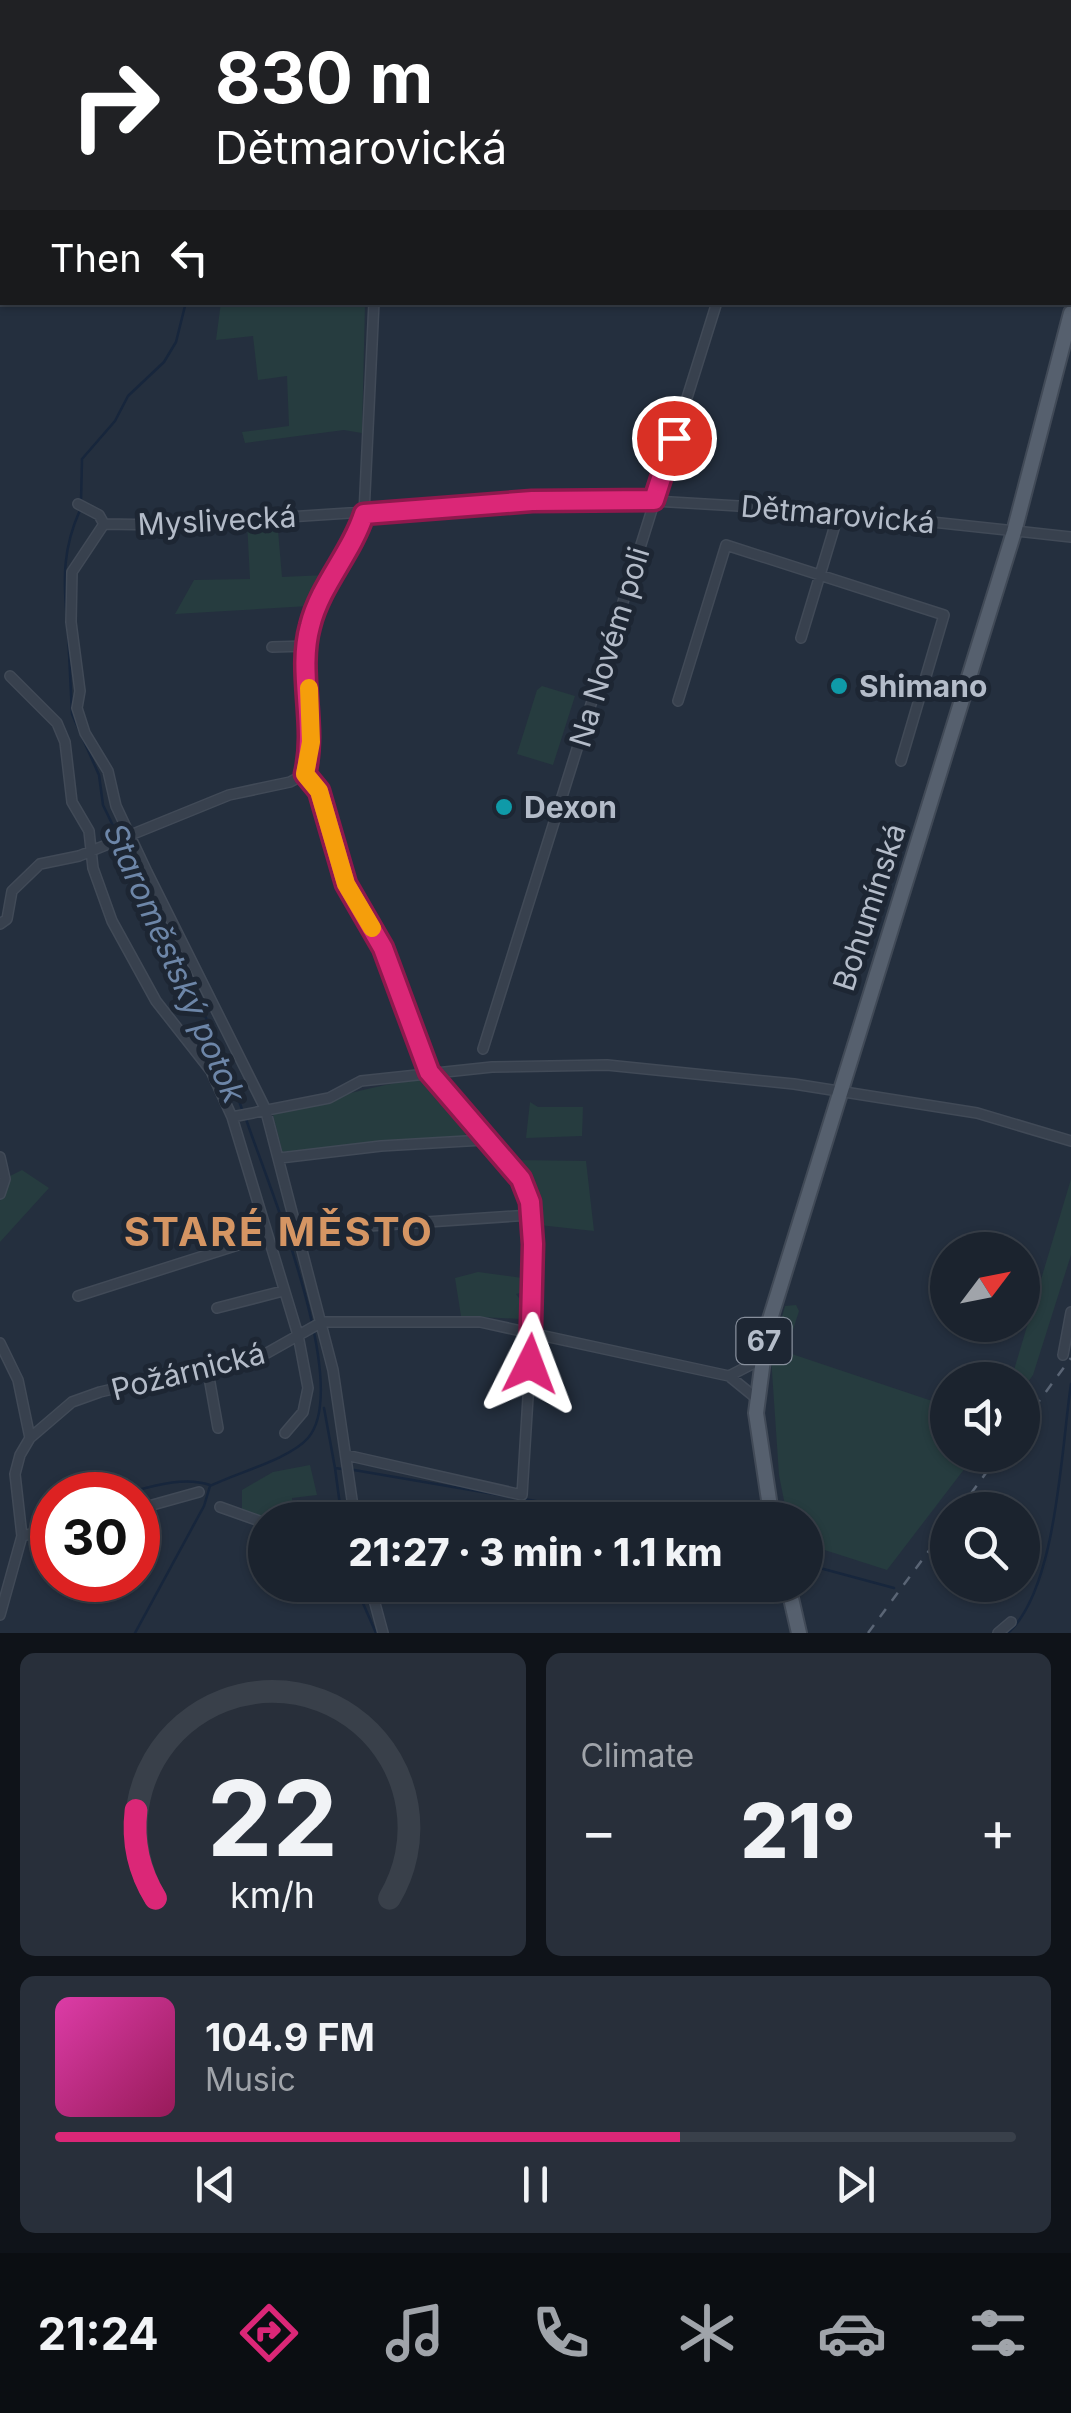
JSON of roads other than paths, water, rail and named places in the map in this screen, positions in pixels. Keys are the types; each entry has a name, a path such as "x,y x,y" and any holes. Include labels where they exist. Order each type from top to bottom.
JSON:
{"main road":[{"name":"Bohumínská","path":"768,1502 760,1459 756,1398 760,1360 1014,532 1071,314"},
{"path":"792,1602 800,1633"}],"street":[{"path":"305,774 311,742 307,646 318,601 364,514 374,305"},
{"name":"Na Novém poli","path":"483,1049 716,305"},
{"name":"Dětmarovická","path":"364,514 532,501 654,500 839,512 1071,537"},
{"name":"Myslivecká","path":"81,505 104,524 164,526 282,515 364,514"},
{"path":"801,638 839,512"},
{"path":"104,524 72,572 71,622 80,691 77,708 108,771 125,839 266,1108 299,1236 353,1502"},
{"path":"678,701 726,545 944,615 901,762"},
{"path":"272,646 307,646"},
{"path":"10,676 57,723 66,742 72,802 92,847 93,868 112,922 156,1001 211,1071 239,1115 266,1236 298,1335 308,1388 303,1412 285,1433"},
{"path":"0,924 6,919 12,891 40,864 80,856 92,847 125,839 229,795 290,782 305,774"},
{"path":"305,774 319,791 346,884 383,948 429,1072 521,1179 530,1215 532,1332 522,1495 347,1460"},
{"path":"239,1115 328,1098 361,1081 429,1072 608,1064 977,1113 1071,1142"},
{"path":"280,1158 380,1146 484,1140"},
{"path":"0,1157 5,1179 0,1194"},
{"path":"299,1236 338,1228 530,1215"},
{"path":"78,1296 266,1236"},
{"path":"217,1308 283,1291"},
{"path":"1064,1355 1071,1312"},
{"path":"315,1326 480,1322 729,1376 756,1398"},
{"name":"Požárnická","path":"30,1438 72,1402 267,1353 315,1326"},
{"path":"0,1342 2,1355 18,1380 30,1438 15,1474 22,1536 0,1615"},
{"path":"729,1376 760,1360"},
{"path":"207,1366 218,1428"},
{"path":"160,1503 199,1492"},
{"path":"220,1507 248,1517"},
{"path":"22,1536 30,1534"},
{"path":"375,1602 383,1633"},
{"path":"998,1633 1010,1622"}],"waterway":[{"name":"Staroměstský potok","path":"81,502 82,459 115,421 128,396 164,362 176,342 185,305"},
{"name":"Staroměstský potok","path":"67,619 66,563 80,510"},
{"name":"Staroměstský potok","path":"68,632 72,714 99,775 103,805 117,834"},
{"name":"Staroměstský potok","path":"121,842 219,1045 243,1112"},
{"name":"Staroměstský potok","path":"135,1633 204,1506 210,1486 300,1446 308,1438 319,1412 320,1375 314,1331 287,1234 246,1119"},
{"path":"1008,1633 1024,1612 1047,1552 1071,1384"},
{"path":"324,1408 335,1468 342,1469"},
{"path":"335,1468 340,1502"},
{"path":"354,1470 541,1502"},
{"path":"160,1485 210,1485"},
{"path":"823,1569 894,1588"},
{"path":"362,1602 376,1633"}],"railway":[{"path":"1040,1400 1071,1358"},
{"path":"972,1492 987,1472"},
{"path":"868,1633 930,1549"}],"place":[{"name":"Shimano","path":"839,686"},
{"name":"Dexon","path":"504,807"}],"district":[{"name":"STARÉ MĚSTO","path":"279,1231"}]}
